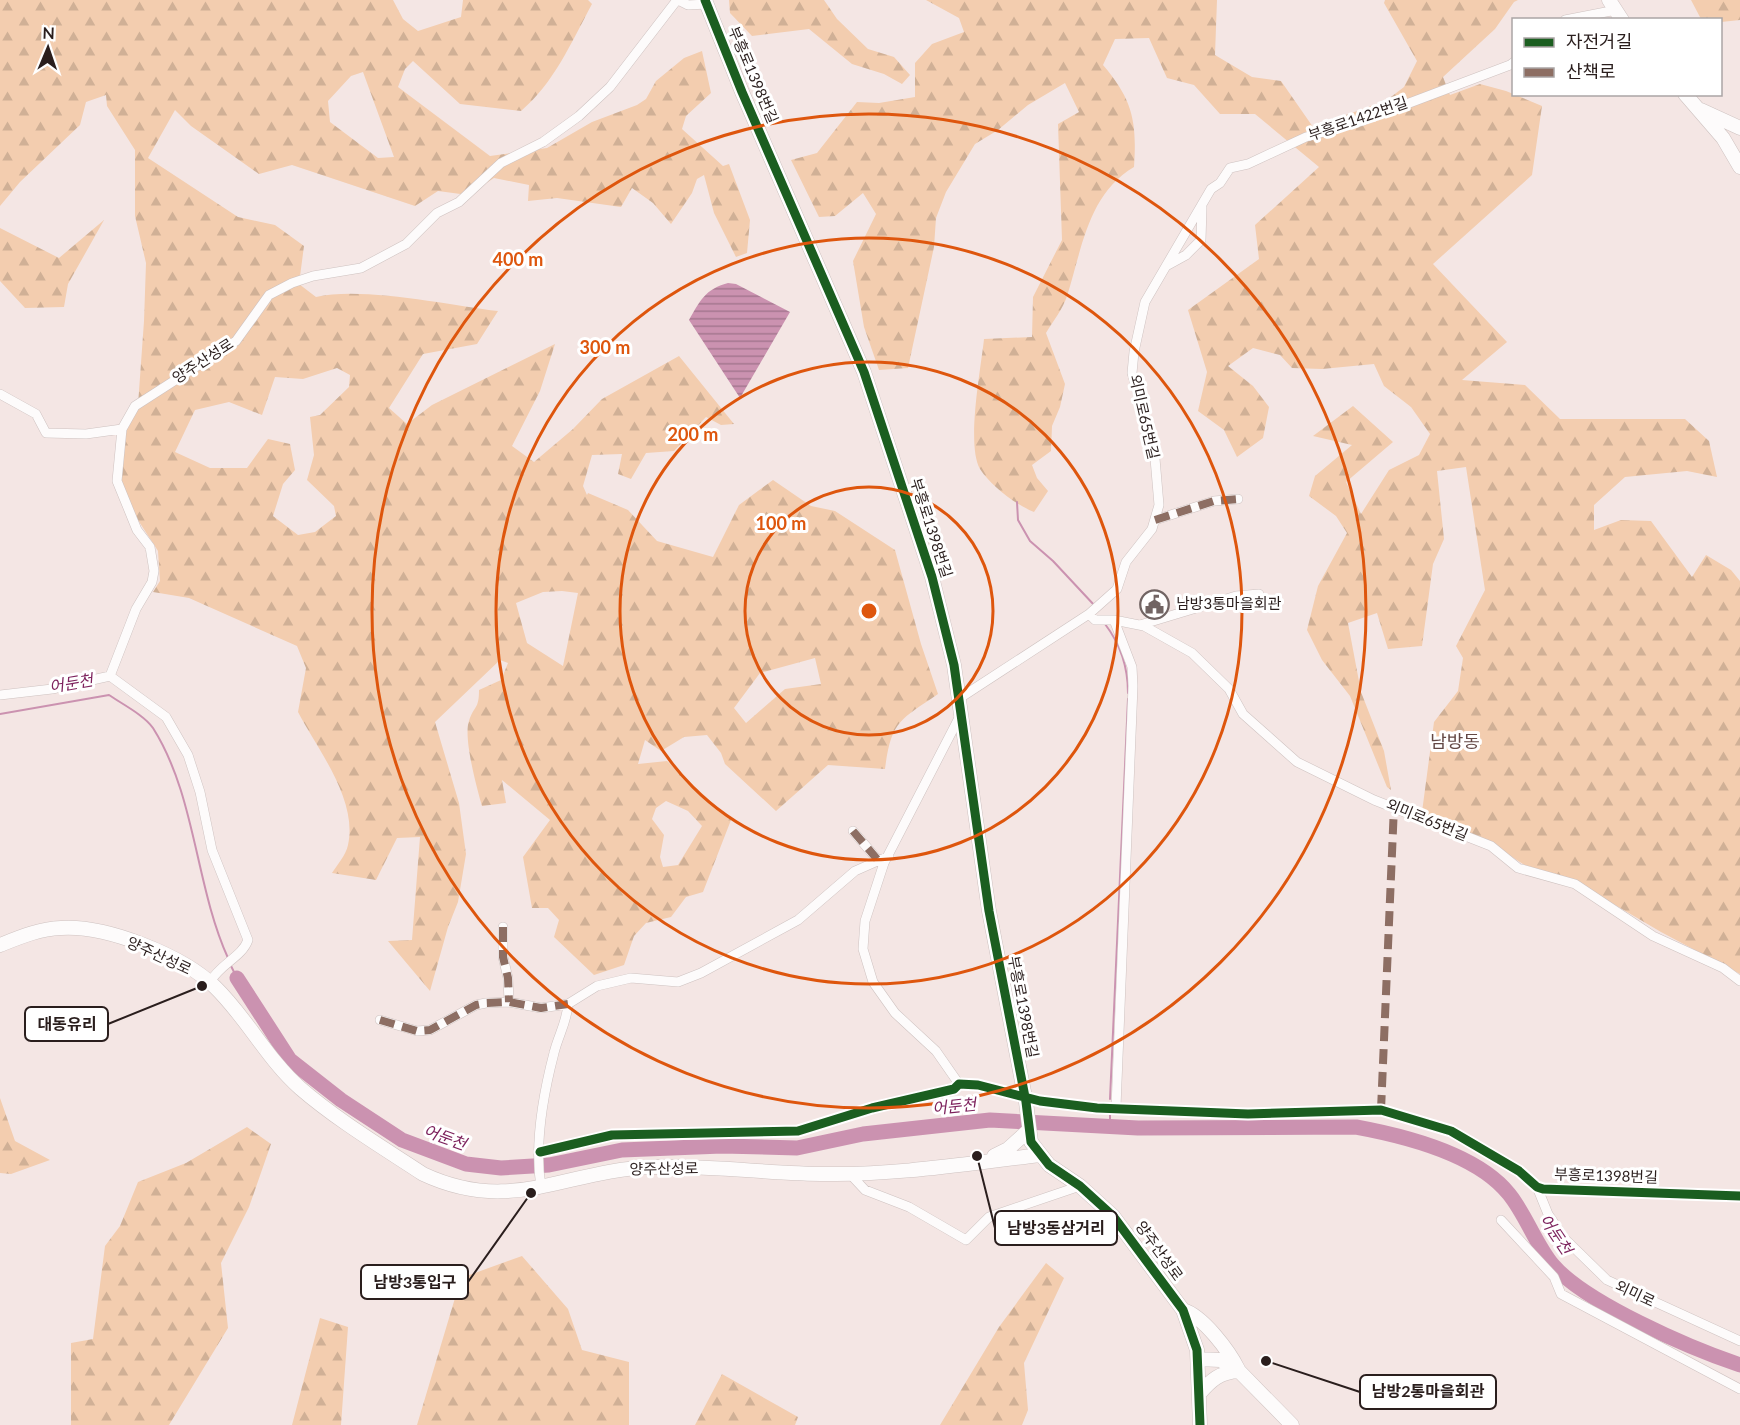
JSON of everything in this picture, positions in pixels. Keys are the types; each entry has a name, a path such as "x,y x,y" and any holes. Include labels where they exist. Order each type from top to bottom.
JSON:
{"street":[{"path":"677,0 688,5 706,2"},
{"name":"양주산성로","path":"110,676 136,609 152,582 154,571 150,547 137,530 117,481 122,429 135,406 236,341 269,295 292,283 314,276 361,268 406,244 437,213 459,202 501,163 543,142 579,116 610,87 677,0"},
{"name":"부흥로1398번길","path":"706,2 864,372 932,577 945,624 961,705 989,911 1029,1130 1034,1149 1041,1155"},
{"path":"1575,18 1616,10"},
{"name":"부흥로1422번길","path":"1211,189 1220,183 1230,168 1248,164 1306,137 1359,122 1512,64"},
{"path":"1687,96 1734,146 1740,167"},
{"path":"1698,109 1740,128"},
{"name":"외미로65번길","path":"961,705 1094,609 1117,589 1126,562 1152,529 1159,505 1154,447 1132,374 1134,352 1145,302 1211,189"},
{"path":"1164,267 1186,255 1201,240 1202,207"},
{"path":"0,394 36,414 46,433 86,434 122,429"},
{"path":"1155,520 1214,501 1238,500"},
{"path":"1140,626 1236,596 1259,594"},
{"name":"외미로65번길","path":"1094,609 1095,620 1140,626 1192,653 1229,689 1243,714 1297,762 1374,800 1403,809 1491,846 1518,868 1575,884 1653,936 1723,968 1740,981"},
{"path":"1107,620 1132,667 1133,686 1116,1107"},
{"path":"0,694 52,689 110,676 166,717 188,755 200,792 212,850 248,940 245,949 219,968 210,982"},
{"path":"540,1152 612,1135 798,1131 872,1108 954,1089 959,1084 936,1051 895,1013 873,982 863,949 865,921 883,859 961,705"},
{"path":"853,831 883,859"},
{"path":"380,1020 417,1031 430,1030 476,1005 509,1002 541,1008 568,1004 597,986 631,978 678,982 701,973 798,920 855,871 883,859"},
{"path":"503,927 502,957 508,978 509,1002"},
{"name":"양주산성로","path":"0,945 44,930 68,928 94,930 160,953 210,982 280,1067 301,1088 423,1173 443,1182 489,1193 599,1172 653,1167 850,1174 918,1170 1041,1155 1077,1184 1124,1228 1184,1310 1195,1338 1198,1359 1200,1425"},
{"path":"540,1182 540,1152 549,1071 564,1027 568,1004"},
{"name":"부흥로1398번길","path":"959,1084 1025,1099 1116,1107 1248,1114 1381,1110 1451,1131 1520,1170 1537,1187 1740,1196"},
{"path":"978,1161 1008,1149 1029,1130"},
{"path":"978,1161 1032,1166 1077,1184"},
{"path":"850,1174 865,1190 909,1207 966,1240 989,1217 1077,1184"},
{"name":"외미로","path":"1537,1187 1548,1214 1564,1238 1607,1280 1740,1341"},
{"path":"1501,1220 1554,1277 1561,1294 1740,1389"},
{"path":"1184,1310 1192,1313 1203,1323 1233,1359 1239,1371 1286,1423"},
{"path":"1198,1359 1220,1360 1239,1371"},
{"path":"1199,1394 1210,1381 1221,1374 1239,1371"}],"green space":[{"path":"0,0 393,0 403,19 418,31 461,17 463,0 588,0 592,4 561,62 543,88 521,111 460,104 413,61 405,69 398,87 490,156 547,148 592,122 637,105 646,99 656,81 684,58 702,51 711,93 686,116 682,129 723,166 729,164 750,220 747,253 736,257 714,213 704,175 697,179 692,193 671,224 653,203 632,188 621,207 557,198 528,201 529,185 494,178 468,195 438,191 415,206 292,165 259,174 191,126 175,110 148,158 238,217 275,225 304,246 299,284 316,297 335,294 380,295 498,311 477,344 423,354 389,408 407,424 432,405 555,344 540,391 512,446 534,462 573,429 602,399 679,356 734,424 721,425 706,417 674,451 646,453 631,479 618,474 622,454 592,455 583,486 587,495 588,493 628,510 657,541 713,557 739,505 773,480 811,506 835,511 895,550 921,644 938,694 906,716 894,731 885,769 828,765 776,811 725,764 721,753 707,735 684,737 661,751 645,740 638,764 667,761 731,820 703,892 686,897 671,917 646,923 634,936 624,965 594,975 554,937 559,920 548,908 532,908 523,857 550,820 502,780 506,803 482,806 471,763 468,729 477,704 479,690 501,680 508,663 500,660 435,722 459,803 466,854 458,902 448,927 430,991 388,941 412,940 420,837 397,838 376,880 332,873 347,849 350,828 342,793 298,712 306,668 297,646 189,598 153,592 160,581 158,551 136,517 121,484 125,431 138,405 146,263 135,216 135,150 107,106 106,95 86,102 80,125 20,182 0,206","holes":["363,72 394,157 378,158 330,122 328,101 351,76","337,368 350,375 349,387 320,415 310,417 314,455 307,480 334,506 336,516 315,532 298,535 273,516 283,484 295,470 290,444 268,439 247,468 210,468 175,452 195,410 229,402 262,415 275,377 303,379","543,592 578,593 563,666 527,643 516,603","815,658 821,684 785,689 746,723 734,708 760,673","666,801 688,811 702,826 678,865 663,867 660,857 664,835 652,819 656,808"]},
{"path":"729,0 824,0 837,19 868,49 894,57 910,75 902,84 884,74 852,64 809,29 752,36 730,13"},
{"path":"926,0 1217,0 1215,55 1252,77 1281,81 1313,127 1387,100 1404,87 1417,61 1384,3 1385,0 1518,0 1514,2 1495,29 1443,77 1450,95 1480,84 1506,91 1512,94 1512,96 1518,96 1542,106 1532,175 1433,264 1507,342 1462,380 1525,385 1560,419 1685,419 1709,441 1717,477 1687,471 1625,477 1594,505 1594,530 1621,520 1651,521 1692,577 1706,555 1731,570 1740,581 1740,974 1661,932 1576,882 1526,866 1489,842 1422,812 1434,722 1458,691 1463,658 1456,646 1485,590 1466,467 1437,471 1444,539 1433,564 1422,646 1388,649 1377,613 1348,623 1361,692 1384,751 1391,790 1387,787 1350,696 1322,660 1307,630 1318,586 1347,533 1336,516 1309,496 1315,476 1352,445 1313,436 1353,406 1393,442 1346,482 1361,514 1389,470 1419,455 1430,434 1411,407 1384,386 1374,364 1322,369 1292,368 1280,355 1253,348 1228,366 1253,386 1269,407 1263,438 1237,457 1224,430 1198,411 1207,372 1188,310 1259,259 1255,225 1319,167 1255,114 1220,114 1194,85 1167,78 1149,38 1115,39 1103,65 1121,89 1131,112 1135,137 1134,167 1106,192 1097,207 1089,224 1065,301 1046,333 1065,384 1060,407 1052,426 1051,451 1032,465 1037,478 1048,491 1034,512 1004,494 980,469 976,458 974,425 984,339 1032,337 1033,297 1062,240 1058,124 1079,112 1065,83 1028,105 998,130 975,144 946,192 936,218 934,247 908,368 879,370 864,327 853,261 876,214 863,193 835,216 819,217 791,160 817,153 857,102 879,103 915,97 915,63 932,44 964,32 959,18"},
{"path":"1691,0 1740,0 1740,20 1722,22 1722,18 1700,18"},
{"path":"104,220 68,284 64,307 25,308 0,281 0,228 59,258"},
{"path":"0,1098 15,1141 50,1160 11,1174 0,1173"},
{"path":"247,1127 271,1144 249,1207 221,1263 228,1328 169,1425 71,1425 71,1343 93,1339 105,1246 120,1226 138,1182 186,1163"},
{"path":"522,1256 568,1309 582,1350 629,1362 629,1425 417,1425 461,1278"},
{"path":"1046,1263 1064,1278 1024,1363 1028,1410 1022,1425 940,1425 999,1327"},
{"path":"320,1318 348,1327 341,1425 292,1425"},
{"path":"722,1374 798,1417 795,1425 695,1425"}],"shaded area":[{"path":"728,283 736,284 790,312 740,398 689,320 708,292"}],"waterway":[{"path":"1017,502 1018,520 1030,541 1053,561 1095,606"},
{"path":"1105,624 1122,657 1127,674 1128,693"},
{"name":"어둔천","path":"0,714 109,695 149,723 167,754 178,782 208,901 228,958"},
{"path":"1110,1099 1128,699"},
{"name":"어둔천","path":"231,966 237,978"},
{"name":"어둔천","path":"237,978 290,1060 341,1100 402,1140 466,1164 501,1168 549,1165 622,1150 722,1146 797,1148 863,1134 990,1120 1138,1128 1356,1127 1396,1136 1439,1149 1478,1168 1495,1180 1515,1202 1552,1264 1588,1294 1667,1336 1740,1365"},
{"path":"1110,1112 1110,1126"}],"marked path":[{"path":"1155,520 1214,501 1238,499"},
{"path":"1381,1110 1394,806"},
{"path":"853,831 877,859"},
{"path":"503,927 503,957 508,978 509,1002"},
{"path":"380,1020 417,1031 430,1030 476,1005 486,1003 509,1002 541,1008 568,1004"}],"cycle path":[{"path":"705,0 742,92 864,372 932,577 954,665 989,911 1026,1102 1031,1142 1049,1165 1080,1186 1113,1216 1183,1310 1197,1350 1200,1425"},
{"path":"540,1152 612,1135 798,1131 872,1108 954,1089 959,1084 978,1085 1040,1101 1097,1108 1248,1114 1381,1110 1451,1131 1519,1171 1537,1187 1543,1189 1740,1196"}],"place":[{"name":"남방3통마을회관","path":"1155,604"},
{"name":"대동유리","path":"202,986"},
{"name":"남방3동삼거리","path":"977,1156"},
{"name":"남방3통입구","path":"531,1193"},
{"name":"남방2통마을회관","path":"1266,1361"}],"district":[{"name":"남방동","path":"1455,742"}]}
